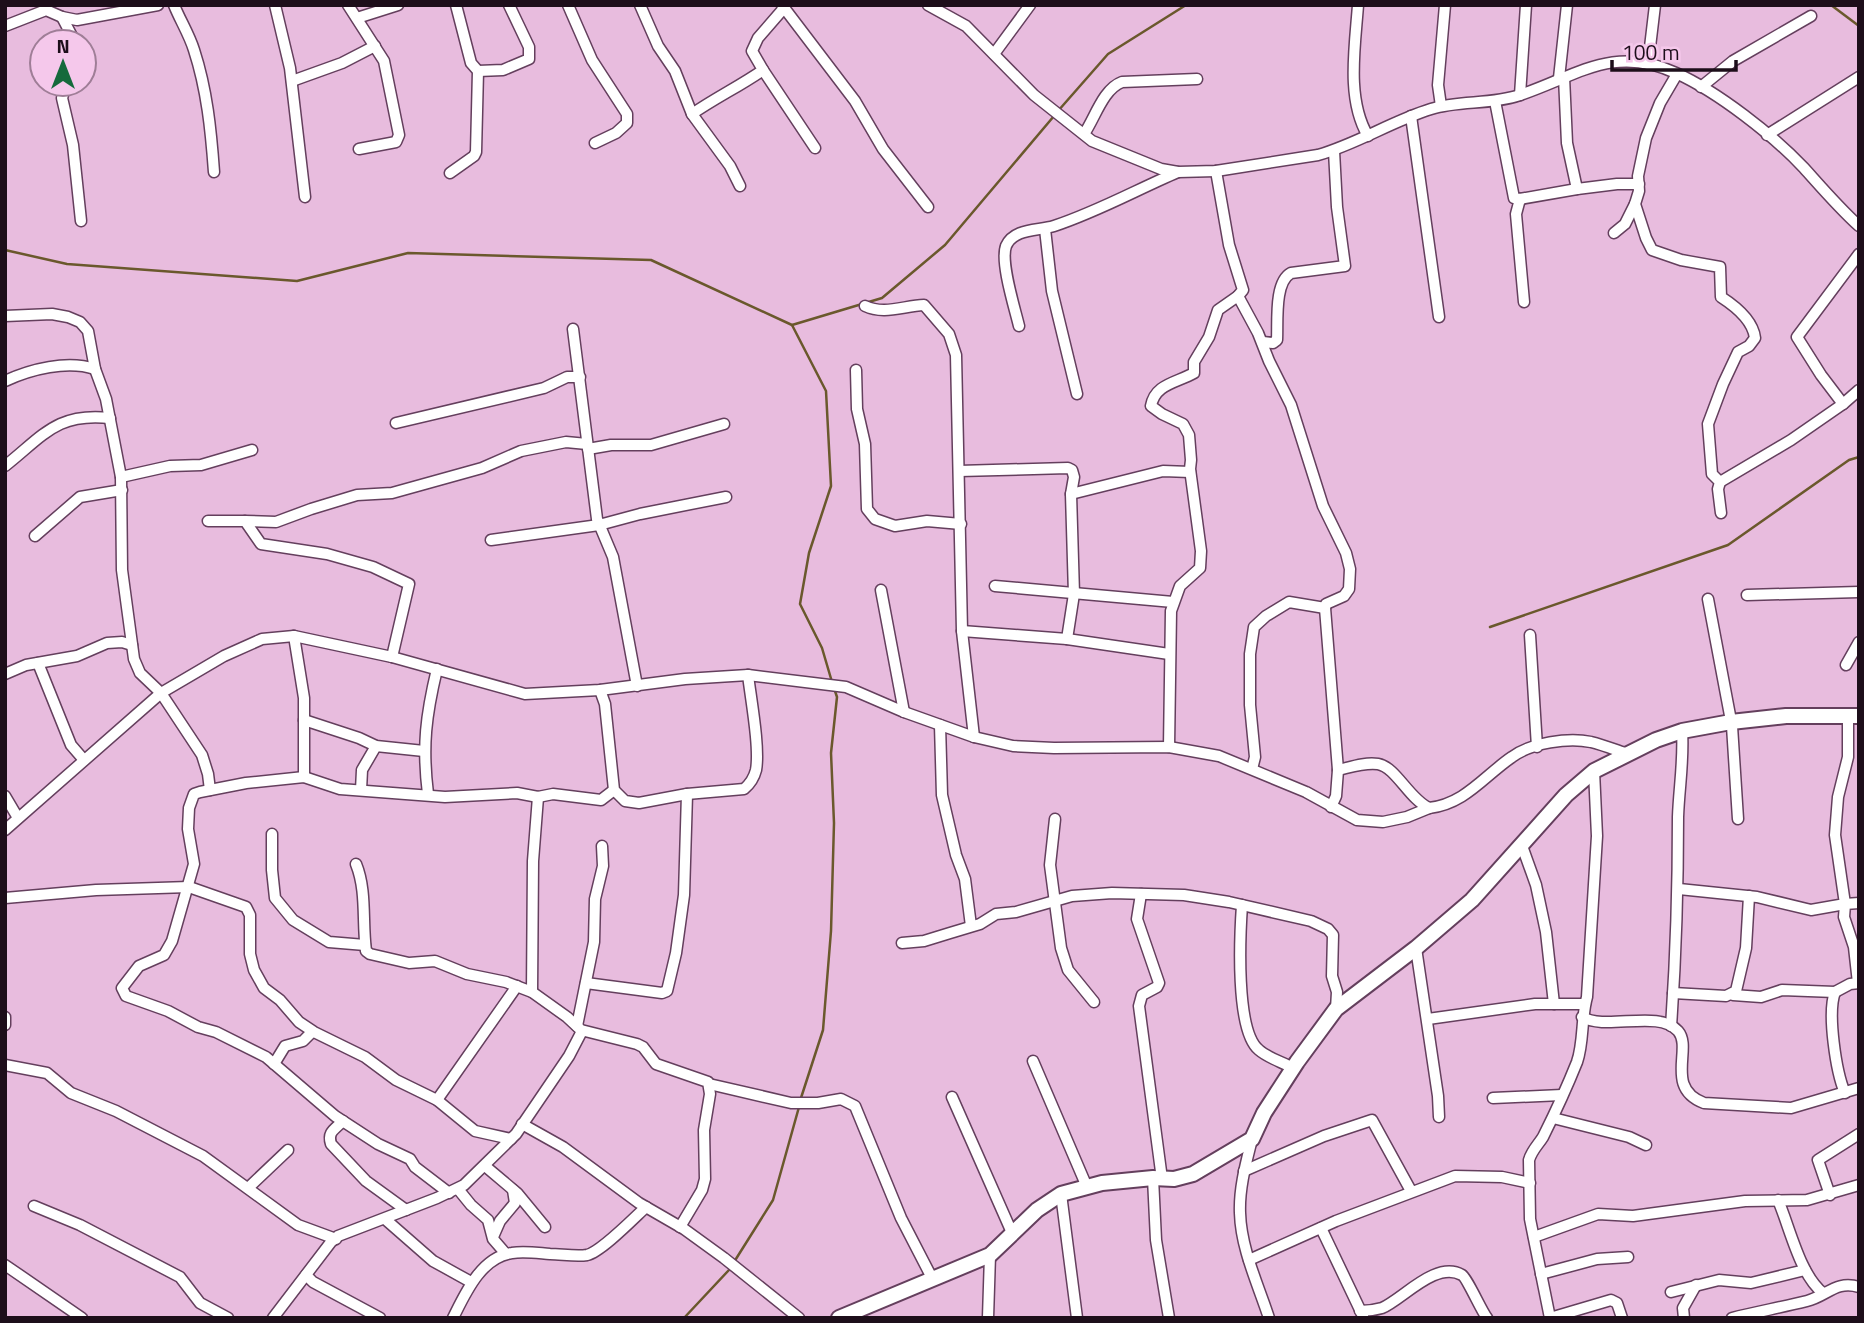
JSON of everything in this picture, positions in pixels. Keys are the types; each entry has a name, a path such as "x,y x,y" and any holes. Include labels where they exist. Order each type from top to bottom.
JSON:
{"street":[{"path":"5,26 45,8 62,17 78,20 158,5"},
{"path":"174,5 193,47 205,88 211,120 214,172"},
{"path":"275,5 292,81 304,197"},
{"path":"348,5 384,61 399,140 359,149"},
{"path":"357,18 398,5"},
{"path":"450,173 476,152 478,72 471,63 456,5"},
{"path":"478,72 503,70 529,59 529,47 509,5"},
{"path":"568,5 592,60 627,114 627,123 616,133 595,144"},
{"path":"640,5 659,46 675,71 692,114 730,166 740,186"},
{"path":"928,5 966,26 1034,95 1084,134 1112,150 1161,169 1178,172 1216,171 1278,163 1334,151 1410,116 1441,106 1494,101 1520,95 1600,64 1648,64 1678,74 1701,87 1766,135 1802,166 1859,226"},
{"path":"994,54 1030,5"},
{"path":"1358,5 1355,90 1361,123 1368,136"},
{"path":"1441,106 1438,85 1446,5"},
{"path":"1520,95 1526,5"},
{"path":"1567,5 1562,78 1567,143 1577,189"},
{"path":"1648,64 1655,5"},
{"path":"816,148 752,51 758,38 783,7 855,101 883,149 928,207"},
{"path":"1701,87 1733,61 1811,16"},
{"path":"62,17 68,28"},
{"path":"292,81 342,63 374,46"},
{"path":"692,114 763,70"},
{"path":"1614,233 1625,224 1635,204 1638,176 1650,128 1660,103 1678,74"},
{"path":"1766,135 1858,77"},
{"path":"1084,134 1116,84 1197,79"},
{"path":"62,98 73,145 81,221"},
{"path":"1494,101 1514,198 1521,200 1577,189 1639,184"},
{"path":"1410,116 1439,317"},
{"path":"1263,342 1273,343 1276,340 1281,284 1285,276 1345,266 1334,151"},
{"path":"1169,747 1169,654 1173,602 1180,586 1200,565 1201,551 1190,471 1189,435 1183,424 1151,406 1157,389 1194,373 1194,362 1209,337 1218,310 1243,290 1229,245 1216,171"},
{"path":"1019,326 1004,258 1006,246 1020,233 1045,229 1094,212 1178,172"},
{"path":"1521,200 1516,214 1524,302"},
{"path":"1635,204 1646,238 1653,250 1681,260 1720,267 1721,297 1732,304 1754,328 1755,338 1749,346 1738,352 1708,424 1712,474 1720,482"},
{"path":"1045,229 1052,291 1077,394"},
{"path":"1843,404 1821,376 1797,337 1859,254"},
{"path":"1238,296 1263,342 1269,361 1291,405 1323,506 1343,545 1350,569 1349,589 1344,596 1326,604 1325,608 1338,771 1336,796 1331,807"},
{"path":"865,306 878,312 924,305 949,334 957,355 962,631 974,737"},
{"path":"5,316 52,314 80,322 88,331 95,369 106,398 121,477 122,570 132,645 140,673 161,693 202,755 210,790"},
{"path":"573,329 599,525 613,557 637,686"},
{"path":"5,381 31,371 77,365 95,369"},
{"path":"856,370 857,409 865,444 867,509 875,519 895,526 927,521 961,524"},
{"path":"396,423 544,388 567,377 580,377"},
{"path":"1721,513 1718,489 1720,482 1791,440 1859,390"},
{"path":"5,466 52,427 88,416 110,418"},
{"path":"208,521 276,522 357,495 392,493 469,472 522,451 566,442 588,447 651,446 724,424"},
{"path":"121,477 170,466 201,465 252,450"},
{"path":"959,471 1072,470 1074,594 1067,639"},
{"path":"1071,494 1163,471 1190,471"},
{"path":"35,536 80,497 122,490"},
{"path":"491,540 599,525 628,516 726,497"},
{"path":"245,521 261,544 327,554 373,567 409,584 392,657"},
{"path":"995,586 1173,602"},
{"path":"881,590 904,712"},
{"path":"1747,595 1859,592"},
{"path":"1708,599 1731,722 1738,819"},
{"path":"1252,769 1255,757 1250,705 1250,654 1254,627 1289,602 1325,608"},
{"path":"962,631 1067,639 1169,654"},
{"path":"1530,635 1537,747"},
{"path":"294,636 304,698 304,777"},
{"path":"5,830 161,693 224,656 262,639 294,636 392,657 525,694 600,690 685,679 748,675 846,687 904,712 974,737 1013,746 1169,747 1219,756 1306,792 1357,820 1383,822 1447,804 1476,789 1513,756 1537,747 1565,741 1591,742 1628,754"},
{"path":"5,674 38,663 76,656 107,643 122,642 132,645"},
{"path":"1846,665 1859,642"},
{"path":"38,663 71,745 84,760"},
{"path":"428,794 424,751 425,724 436,669"},
{"path":"600,690 605,704 614,790 625,801 632,803 687,794 744,789 754,778 756,759 748,675"},
{"path":"1269,1318 1250,1260 1240,1215 1244,1171 1252,1139 1264,1113 1336,1009 1416,948 1472,900 1566,795 1594,771 1656,740 1682,731 1786,716 1853,715 1848,757 1838,797 1835,835 1845,904 1844,917 1854,947 1858,983 1835,992 1788,990 1761,997 1673,993"},
{"path":"304,720 376,746 424,751"},
{"path":"940,724 942,795 965,879 971,926"},
{"path":"1671,1026 1679,888 1678,814 1682,731"},
{"path":"361,790 362,770 376,746"},
{"path":"1338,771 1381,764 1389,769 1415,800 1429,808"},
{"path":"1594,771 1597,836 1585,1004 1578,1060 1553,1118 1539,1145 1531,1152 1528,1208 1550,1318 1611,1300 1617,1303 1622,1318"},
{"path":"506,1254 493,1237 488,1220 454,1191 415,1167 410,1159 378,1144 343,1121 313,1099 266,1057 168,1011 126,996 122,988 139,966 164,955 172,941 194,864 188,830 188,808 194,794 304,777 340,789 445,797 517,793 538,797 553,794 601,800 614,790"},
{"path":"586,983 662,993 667,991 674,966 684,895 687,794"},
{"path":"5,796 18,818"},
{"path":"531,992 533,861 538,797"},
{"path":"1055,819 1050,865 1061,948 1068,970 1094,1002"},
{"path":"272,834 275,898 293,920 329,942 365,945"},
{"path":"273,1318 336,1239 454,1191 485,1166 522,1124 569,1056 580,1029 593,942 595,899 603,866 602,846"},
{"path":"1522,846 1536,885 1546,932 1554,1004"},
{"path":"356,864 362,877 365,945 370,954 410,962 435,961 467,974 516,986 531,992 580,1029 637,1044 643,1047 656,1064 709,1084 791,1103 818,1103 841,1099 855,1106 901,1218 932,1278"},
{"path":"5,898 96,890 189,887 240,904 248,909 251,919 251,962 262,986 280,999 299,1022 312,1032 359,1054 396,1080 436,1100 475,1131 511,1139"},
{"path":"1679,888 1749,896 1811,910 1859,903"},
{"path":"902,943 925,941 971,926 996,914 1016,912 1087,894 1184,895 1311,921 1331,932 1336,1009"},
{"path":"1141,894 1137,919 1159,983 1157,987 1142,995 1139,1006 1158,1179 1156,1240 1169,1318"},
{"path":"1733,995 1746,948 1749,896"},
{"path":"1242,905 1239,951 1246,1030 1259,1050 1293,1068"},
{"path":"1416,948 1428,1019 1439,1117"},
{"path":"436,1100 516,986"},
{"path":"1835,992 1831,1010 1839,1078 1845,1094"},
{"path":"1428,1019 1535,1004 1585,1004"},
{"path":"5,1017 5,1025"},
{"path":"1582,1017 1593,1023 1635,1020 1671,1026 1681,1037 1685,1088 1699,1101 1791,1108 1859,1088"},
{"path":"274,1064 285,1046 303,1041 312,1032"},
{"path":"1032,1061 1087,1187"},
{"path":"5,1065 47,1073 71,1094 117,1111 204,1156 298,1225 336,1239"},
{"path":"680,1227 702,1191 705,1179 704,1130 709,1084"},
{"path":"1493,1098 1562,1095"},
{"path":"952,1097 1013,1235"},
{"path":"1553,1118 1629,1137 1646,1145"},
{"path":"1244,1171 1324,1136 1372,1119 1411,1191"},
{"path":"343,1121 330,1133 331,1144 366,1181 406,1210"},
{"path":"522,1124 563,1147 646,1208 680,1227 724,1258 799,1318"},
{"path":"1830,1195 1818,1160 1859,1134"},
{"path":"839,1318 990,1255 1037,1210 1061,1194 1087,1187 1174,1179 1193,1174 1252,1139"},
{"path":"248,1188 288,1150"},
{"path":"485,1166 513,1189 545,1227"},
{"path":"1250,1260 1321,1228 1455,1175 1484,1175 1530,1182"},
{"path":"1534,1237 1598,1214 1633,1216 1745,1201 1807,1200 1859,1185"},
{"path":"493,1237 500,1222 515,1203 513,1189"},
{"path":"1061,1194 1077,1318"},
{"path":"1778,1200 1805,1270 1815,1287 1823,1293"},
{"path":"34,1206 80,1225 180,1277 200,1303 229,1318"},
{"path":"453,1318 471,1282 483,1269 506,1254 518,1252 587,1255 601,1247 646,1208"},
{"path":"385,1219 433,1261 471,1282"},
{"path":"1321,1228 1362,1315 1385,1307 1416,1284 1450,1272 1463,1275 1487,1318"},
{"path":"988,1318 990,1255"},
{"path":"1541,1274 1597,1259 1628,1257"},
{"path":"5,1265 82,1318"},
{"path":"1671,1292 1719,1280 1751,1283 1805,1270"},
{"path":"306,1275 313,1282 380,1318"},
{"path":"1684,1318 1683,1308 1696,1285"},
{"path":"1732,1318 1812,1300 1832,1288 1858,1285"}],"waterway":[{"path":"1058,111 1108,54 1186,5"},
{"path":"1831,5 1859,26"},
{"path":"5,250 67,264 297,281 408,253 651,260 792,325 882,298 945,245 1054,116"},
{"path":"792,325 826,391 831,486 809,553 800,604 822,648 832,682"},
{"path":"1490,627 1728,545 1849,460 1859,457"},
{"path":"800,1101 823,1030 831,931 834,823 831,753 837,697 834,688"},
{"path":"684,1318 729,1270 773,1200 799,1107"}]}
